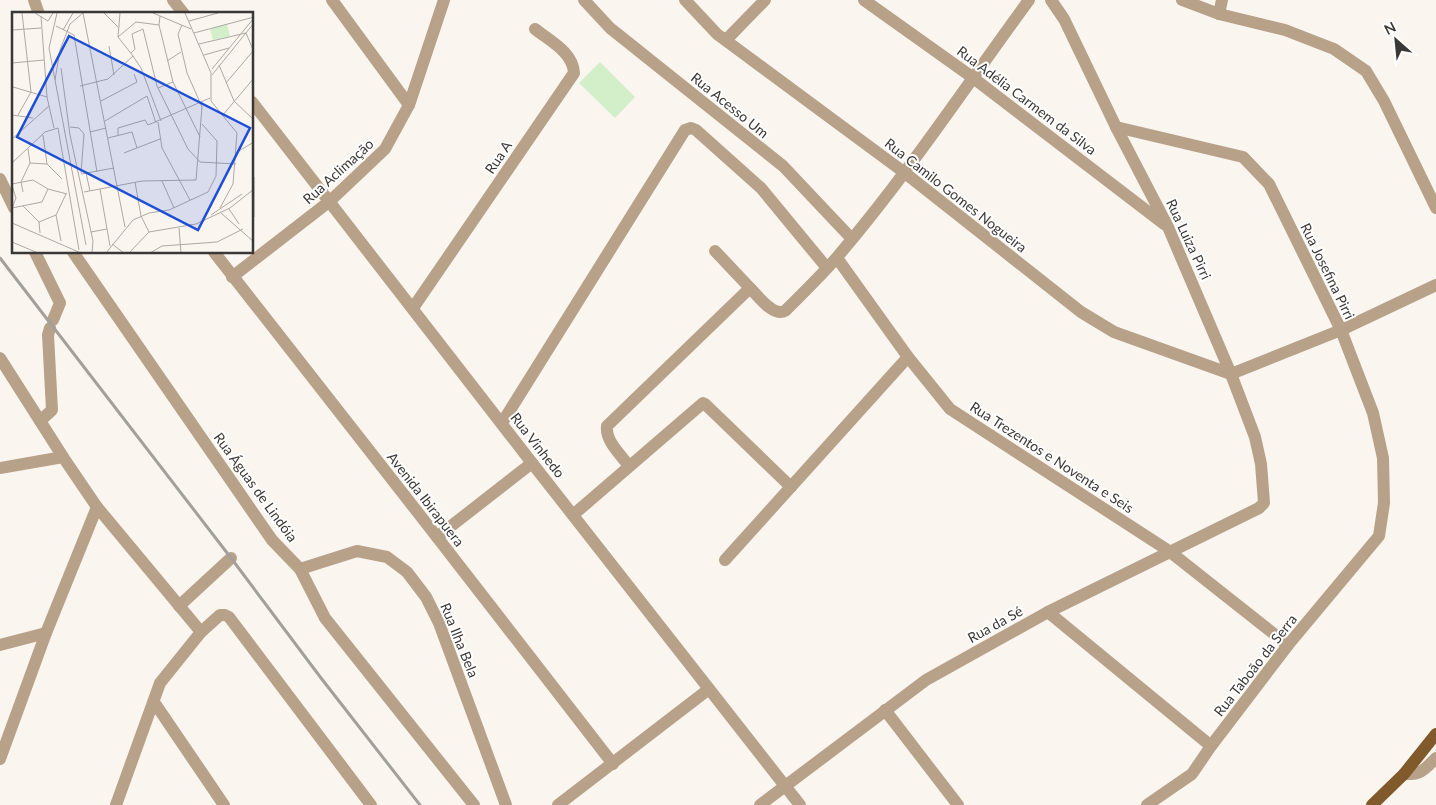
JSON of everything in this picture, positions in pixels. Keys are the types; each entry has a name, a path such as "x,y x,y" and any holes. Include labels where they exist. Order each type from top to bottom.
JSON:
{"main road":[{"path":"1372,805 1404,774 1436,734"}],"street":[{"path":"34,0 38,12"},
{"path":"173,0 182,12"},
{"path":"332,0 409,104"},
{"name":"Rua Aclimação","path":"232,277 330,201 385,148 409,104 444,0"},
{"name":"Rua Acesso Um","path":"584,0 610,28 783,166 852,239"},
{"name":"Rua Camilo Gomes Nogueira","path":"685,0 717,34 905,174 1081,312 1114,332 1232,374"},
{"path":"726,40 765,0"},
{"name":"Rua Adélia Carmem da Silva","path":"864,0 972,76 1168,227"},
{"path":"715,251 774,312 781,313 785,311 837,258 905,174 972,76 1029,0"},
{"name":"Rua Luiza Pirri","path":"1051,0 1064,19 1116,127 1168,227 1232,374 1255,437 1261,464 1264,503"},
{"path":"1182,0 1219,14 1293,33 1334,49 1366,72 1433,188 1436,208"},
{"path":"1219,14 1222,0"},
{"name":"Rua A","path":"412,308 574,73 574,65 568,56 534,29"},
{"name":"Rua Vinhedo","path":"254,105 800,805"},
{"name":"Rua Josefina Pirri","path":"1116,127 1243,157 1269,184 1341,330 1374,414 1382,458 1384,503 1379,536"},
{"path":"502,423 685,130 691,128 696,130 761,188 827,268"},
{"path":"0,179 12,204"},
{"path":"36,254 60,303 48,335 52,410 40,421"},
{"name":"Rua Águas de Lindóia","path":"74,254 272,540 300,569 325,618 474,805"},
{"name":"Avenida Ibirapuera","path":"215,254 613,764"},
{"name":"Rua Trezentos e Noventa e Seis","path":"837,258 908,357 950,409 1169,551 1288,645"},
{"path":"1232,374 1341,330 1436,285"},
{"path":"629,466 608,438 607,426 750,288"},
{"path":"725,560 908,357"},
{"path":"0,358 97,507 201,632"},
{"path":"573,515 700,403 705,404 791,487"},
{"path":"0,468 63,457"},
{"path":"437,536 532,463"},
{"name":"Rua da Sé","path":"760,805 926,680 1048,612 1259,508 1264,503"},
{"path":"0,759 46,632 97,507"},
{"name":"Rua Taboão da Serra","path":"1147,805 1192,774 1288,645 1379,536"},
{"name":"Rua Ilha Bela","path":"300,569 357,551 387,557 408,572 426,596 440,622 506,805"},
{"path":"179,606 231,558"},
{"path":"1048,612 1211,746"},
{"path":"116,805 160,683 201,632 220,615 226,615 371,805"},
{"path":"0,644 46,632"},
{"path":"558,805 709,689"},
{"path":"154,702 224,805"},
{"path":"885,710 958,805"},
{"path":"1404,774 1416,775 1424,771 1436,758"}],"green space":[{"path":"600,62 635,97 615,118 579,83"}],"railway":[{"path":"0,258 420,805"}]}
